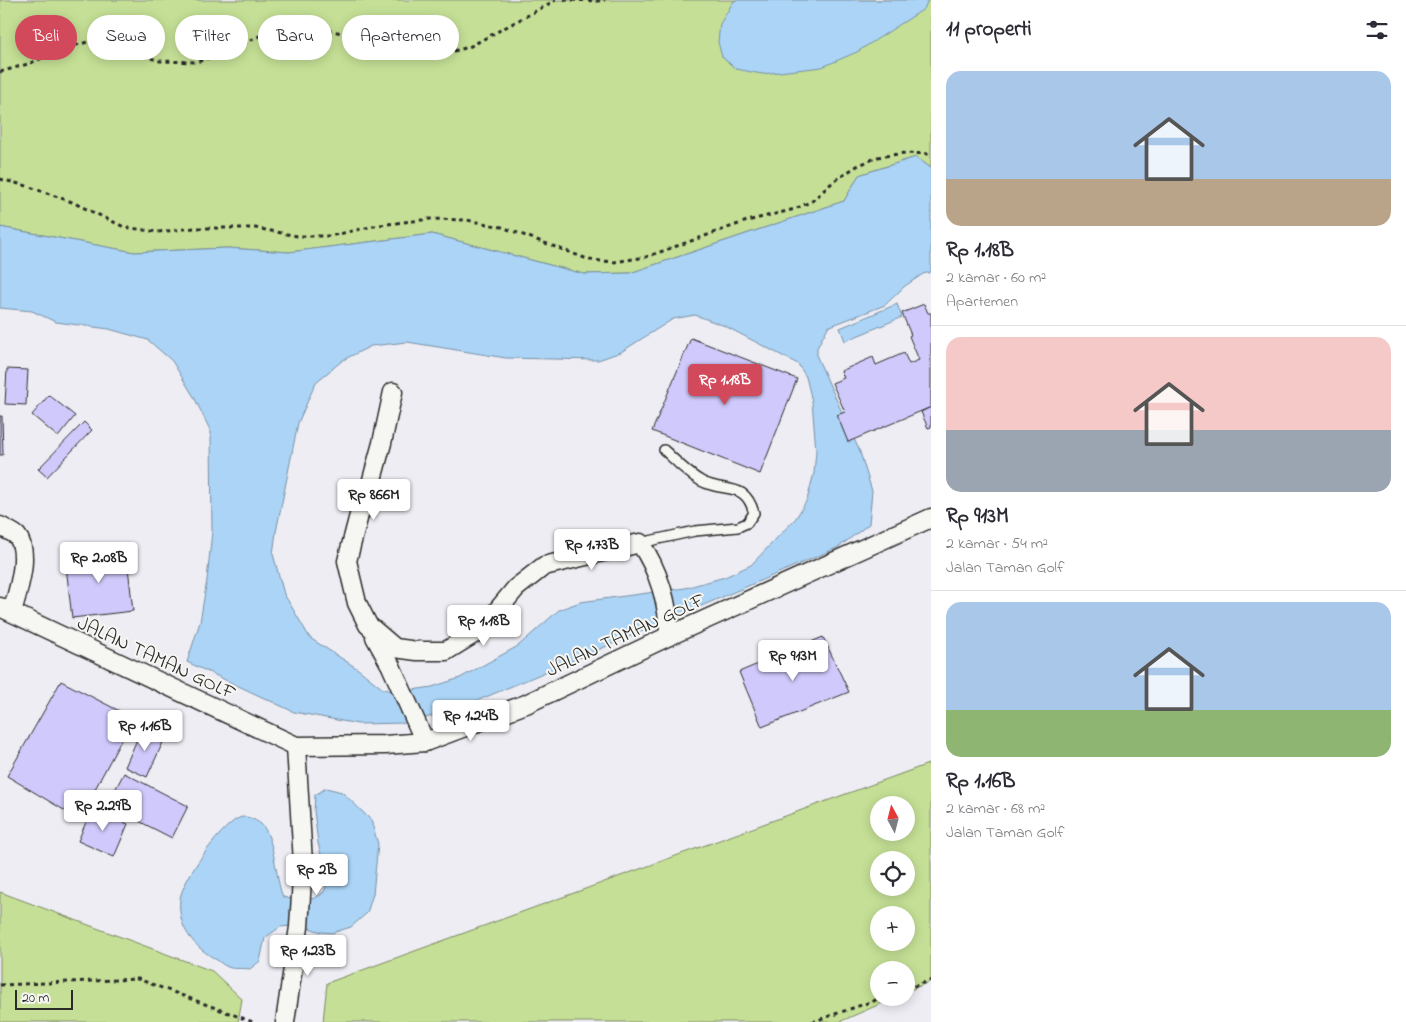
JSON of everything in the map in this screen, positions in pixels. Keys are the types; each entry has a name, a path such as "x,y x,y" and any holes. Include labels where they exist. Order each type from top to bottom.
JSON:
{"street":[{"path":"393,392 382,443 370,487 358,515 347,561 356,603 391,666 422,735"},
{"name":"JALAN TAMAN GOLF","path":"6,610 296,746 384,745 526,704 669,630 931,518"},
{"path":"0,526 17,537 22,549 22,573 6,610"},
{"path":"368,625 395,648 417,651 446,651 482,629 516,588 544,566 644,549 666,602 669,630"},
{"path":"285,1022 299,927 303,863 296,746"}],"lane":[{"path":"644,549 695,531 738,527 747,523 754,513 751,500 743,493 732,488 716,487 701,481 689,473 664,450"}],"path":[{"path":"0,72 28,64 68,47 100,40 160,61 197,62 226,52 268,32 312,28 450,52 469,47 556,0"},
{"path":"564,0 605,0"},
{"path":"0,179 27,186 72,202 124,227 158,232 194,228 254,228 297,236 330,236 379,225 430,219 467,220 502,227 590,260 614,262 646,257 747,221 794,209 812,200 834,181 857,166 878,157 905,153 931,154"},
{"path":"0,985 138,979 253,1022"},
{"path":"915,986 931,980"},
{"path":"812,1022 870,1002"}],"green space":[{"path":"0,0 931,0 931,168 916,157 859,175 844,201 630,273 584,274 432,234 289,252 227,248 134,252 0,227"},
{"path":"931,763 931,981 915,988 915,961 870,961 870,1006 876,1006 839,1022 323,1022 327,983"},
{"path":"0,892 212,971 242,999 238,1022 0,1022"}],"water":[{"path":"736,0 928,0 924,9 857,52 822,67 762,74 736,69 722,57 718,42 720,24"},
{"path":"916,157 931,168 931,272 923,274 905,286 885,305 828,327 817,348 817,357 860,452 872,491 869,524 839,547 455,710 406,723 358,724 294,712 187,662 200,622 212,531 211,432 194,397 172,361 148,340 109,329 56,322 32,311 0,308 0,227 134,252 227,248 289,252 432,234 584,274 630,273 844,201 859,175","holes":["695,315 725,326 798,364 806,377 812,401 816,451 814,473 807,500 796,518 751,565 725,577 685,588 580,602 559,610 518,646 460,678 432,687 399,692 383,689 358,669 310,638 284,594 273,554 298,423 316,382 343,360 371,346 407,342 506,358 598,360 621,352 673,319"]},
{"path":"897,304 902,317 845,341 840,328"},
{"path":"326,788 342,792 371,820 378,844 373,894 367,913 351,927 332,933 309,928 280,927 265,938 260,961 250,969 225,966 194,943 184,928 181,919 180,899 187,880 203,855 221,833 237,819 246,817 258,822 266,830 283,897 299,901 315,898 324,892 328,882 318,843 314,811 315,795"}],"building":[{"path":"924,304 928,313 931,313 931,407 848,442 837,415 845,412 832,383 844,378 841,371 873,357 876,365 904,353 909,364 919,360 902,313"},
{"path":"691,338 797,379 760,474 652,431"},
{"path":"7,369 28,370 26,405 5,404"},
{"path":"49,395 75,416 58,437 32,415"},
{"path":"931,407 931,427 928,428 921,412"},
{"path":"0,416 2,416 3,455 0,455"},
{"path":"84,422 92,430 47,477 38,469"},
{"path":"126,550 133,611 72,618 65,558"},
{"path":"823,637 849,692 762,727 739,672"},
{"path":"61,681 133,718 79,819 7,776"},
{"path":"142,728 165,738 147,777 125,767"},
{"path":"124,773 188,806 172,838 107,805"},
{"path":"92,808 128,824 114,857 78,841"}]}
